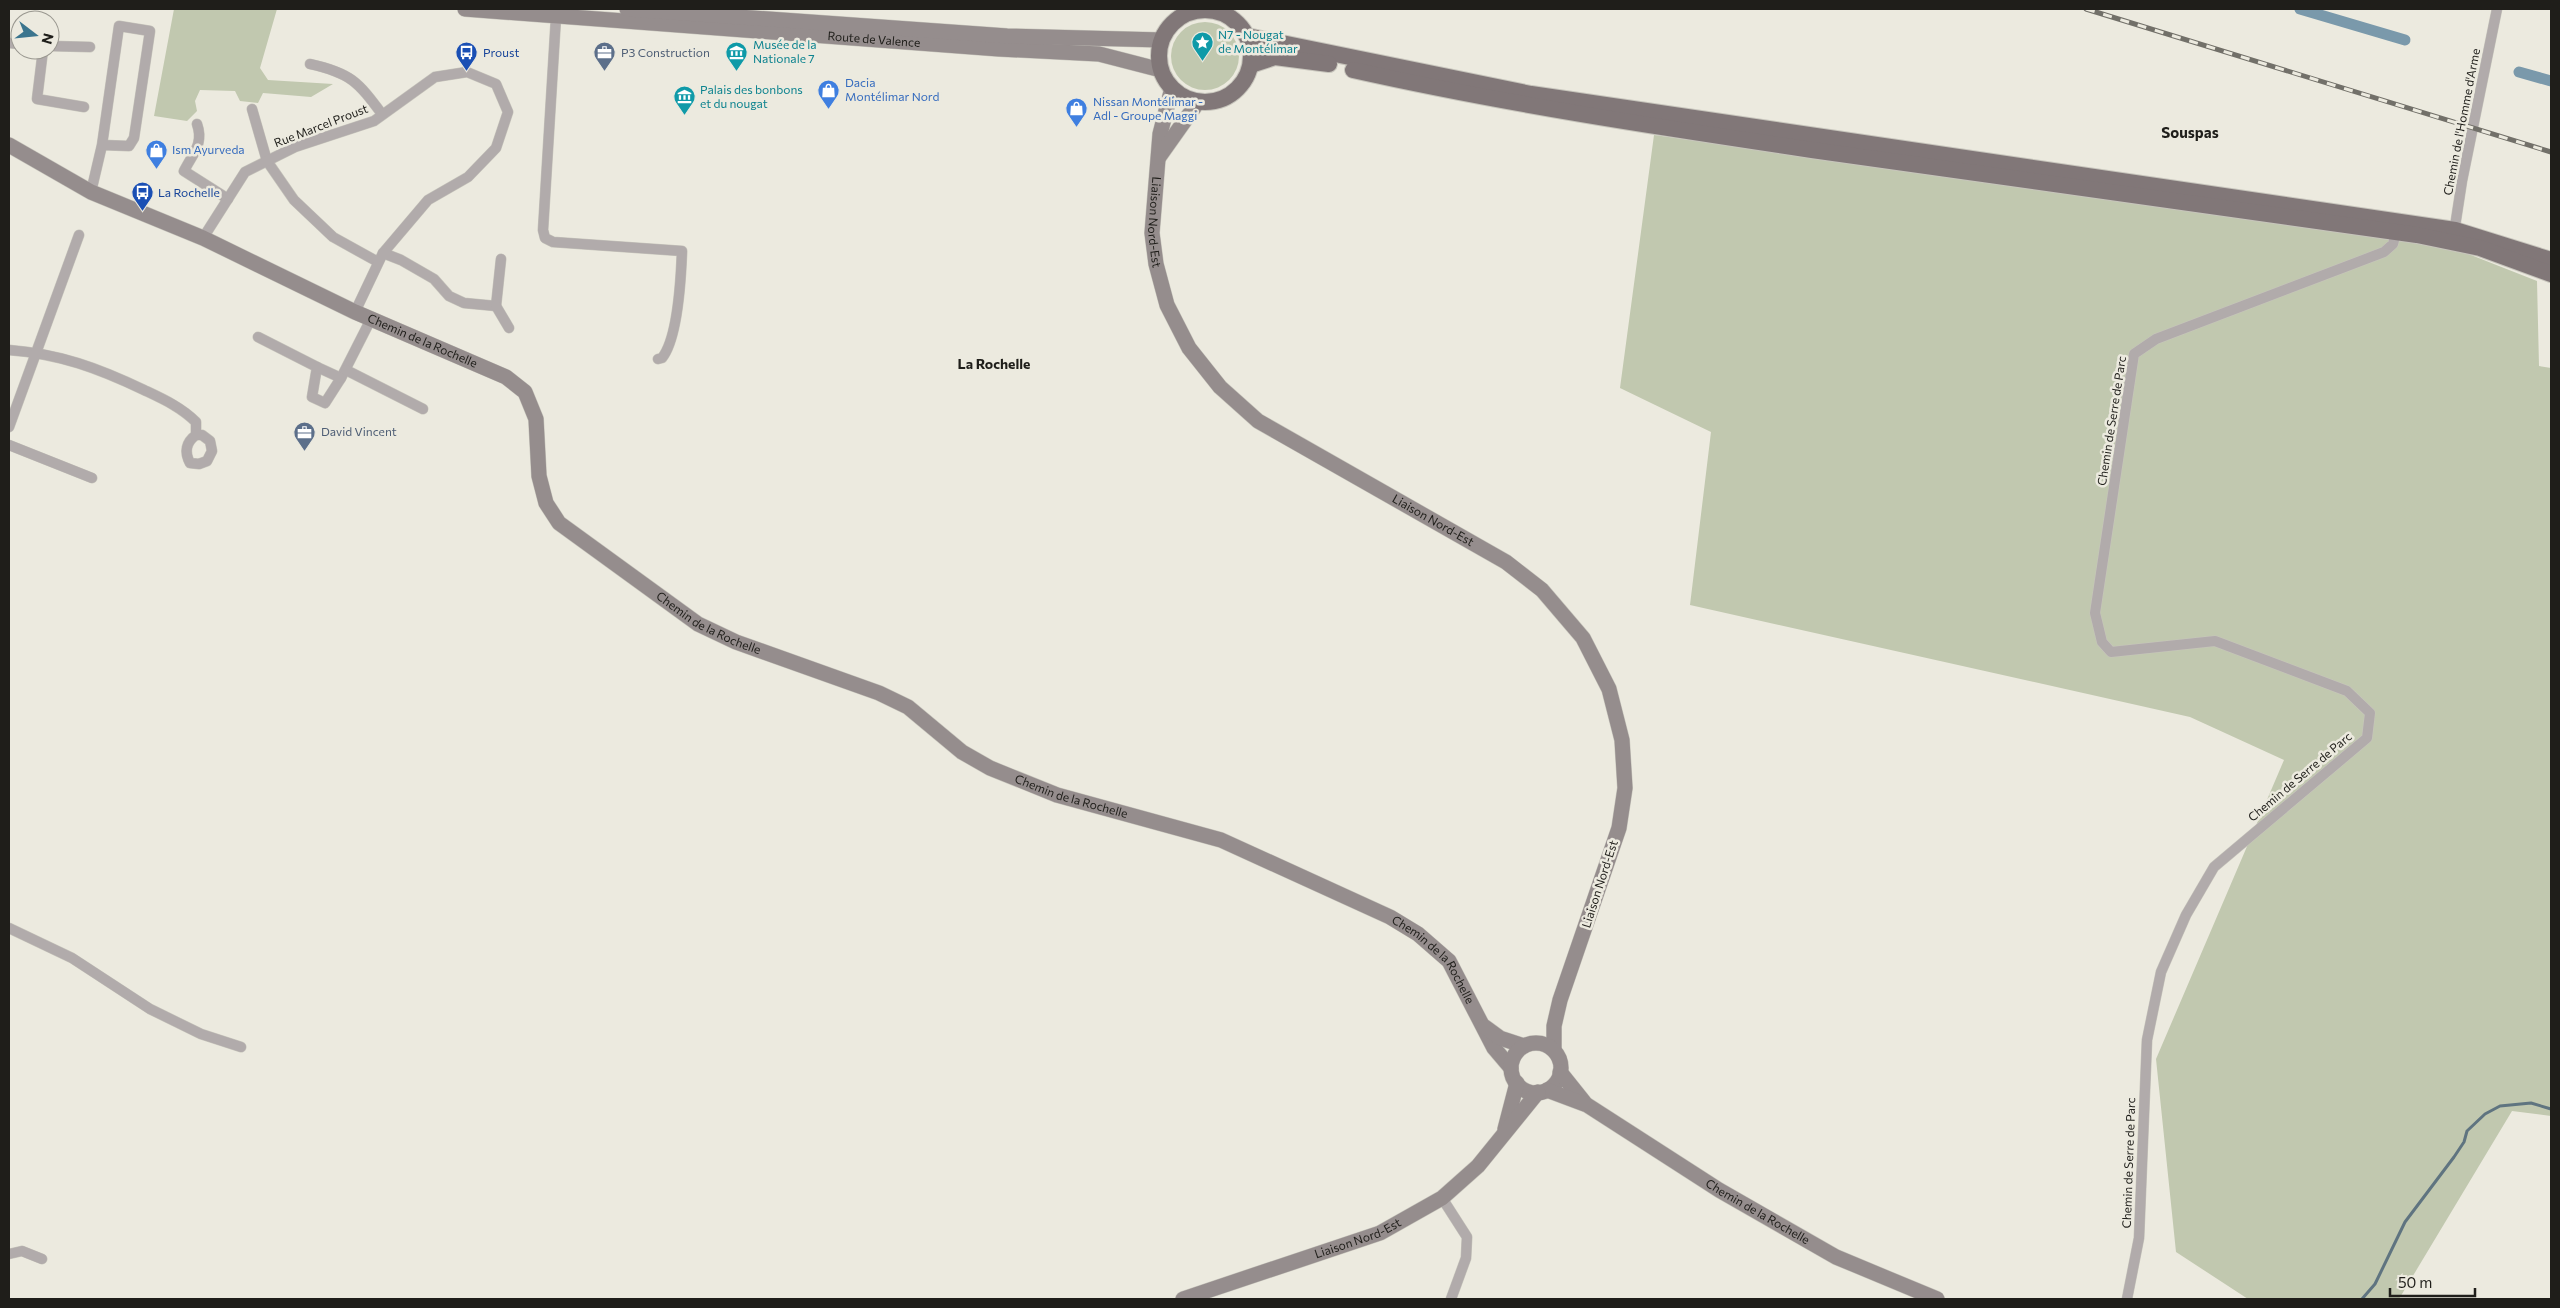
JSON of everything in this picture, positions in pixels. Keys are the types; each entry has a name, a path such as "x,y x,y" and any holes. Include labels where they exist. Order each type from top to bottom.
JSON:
{"main road":[{"name":"Route de Valence","path":"465,9 989,49 1099,54 1162,70"},
{"name":"Route de Valence","path":"627,9 1024,37 1162,40"},
{"path":"1213,10 1235,20 1248,36 1251,64 1241,86 1232,94 1221,99 1198,102 1184,97 1172,88 1162,70 1159,55 1162,40 1170,26 1183,12 1213,10"},
{"path":"1248,36 1531,94 2454,235 2551,260"},
{"path":"1251,64 1275,57 1286,58 1328,64 1463,94 1580,115 1886,161 2398,226"},
{"name":"Liaison Nord-Est","path":"1172,88 1160,134 1152,233 1156,264 1167,305 1189,348 1220,387 1258,421 1506,562 1535,585 1583,638 1610,689 1622,740 1625,788 1623,804 1619,828 1560,1000 1554,1026 1554,1050"},
{"path":"1157,160 1198,102"},
{"name":"Chemin de la Rochelle","path":"9,145 91,192 202,238 354,312 506,377 525,392 536,419 539,476 546,503 559,524 698,624 736,642 886,696 908,707 962,752 990,768 1057,795 1220,840 1390,916 1418,934 1449,961 1494,1048 1512,1068"},
{"path":"2454,235 2551,274"},
{"name":"Liaison Nord-Est","path":"1528,1045 1547,1024 1560,1000"},
{"name":"Chemin de la Rochelle","path":"1482,1024 1500,1038 1528,1045"},
{"path":"1544,1044 1554,1050 1560,1060 1560,1072 1556,1082 1543,1091 1526,1090 1517,1083 1512,1068 1515,1056 1528,1045 1544,1044"},
{"name":"Chemin de la Rochelle","path":"1560,1072 1587,1105"},
{"name":"Liaison Nord-Est","path":"1504,1132 1517,1083"},
{"name":"Liaison Nord-Est","path":"1183,1299 1380,1234 1442,1198 1478,1166 1504,1132 1543,1091"},
{"name":"Chemin de la Rochelle","path":"1543,1091 1587,1105 1719,1190 1836,1257 1937,1299"}],"street":[{"name":"Chemin de l'Homme d'Arme","path":"2454,235 2462,181 2498,9"},
{"path":"556,17 545,238 553,242 682,251 677,308 668,351 662,358 658,359"},
{"path":"91,192 102,145 119,26 150,31 134,138 129,146 102,145"},
{"path":"60,46 90,47"},
{"path":"42,60 37,99 84,107"},
{"name":"Rue Marcel Proust","path":"310,64 333,69 352,78 382,114"},
{"name":"Rue Marcel Proust","path":"202,238 245,172 295,147 374,121 435,77 468,72 496,84 508,112 496,148 468,177 428,200 380,257 354,312"},
{"name":"Rue Marcel Proust","path":"252,109 268,161 294,200 333,237 380,257 401,260 434,279 449,296 464,303 496,306"},
{"path":"197,124 201,135 200,142 184,171 228,199"},
{"name":"Chemin de Serre de Parc","path":"2126,1299 2139,1238 2148,1040 2162,972 2186,915 2214,866 2367,738 2370,713 2347,691 2216,641 2111,652 2102,642 2095,613 2134,354 2156,339 2384,252 2393,244 2398,226"},
{"path":"9,426 79,235"},
{"path":"501,259 496,306 509,328"},
{"path":"317,367 312,397 326,403 371,319"},
{"path":"258,337 317,367 343,374 423,409"},
{"path":"9,350 56,356 107,372 183,409 196,422 196,435 187,445 186,455 190,462 199,464 207,461 212,451 210,441 202,435 196,435"},
{"path":"9,444 92,478"},
{"path":"9,928 72,958 150,1009 201,1034 241,1047"},
{"path":"1442,1198 1467,1237 1466,1258 1451,1299"},
{"path":"9,1254 22,1251 42,1259"}],"green space":[{"path":"174,9 277,9 260,68 268,80 333,84 311,97 263,93 258,103 240,101 235,91 200,90 195,101 197,111 187,121 154,116"},
{"path":"1198,22 1212,22 1224,27 1234,37 1239,49 1239,63 1234,75 1224,85 1212,90 1198,90 1186,85 1176,75 1171,63 1171,49 1176,37 1186,27"},
{"path":"1654,135 2438,242 2537,281 2539,366 2551,368 2551,1116 2512,1111 2399,1299 2248,1299 2176,1252 2156,1059 2284,760 2190,717 1690,605 1711,432 1620,388"}],"waterway":[{"path":"2300,9 2405,40"},
{"path":"2519,72 2551,81"},
{"path":"2362,1299 2375,1284 2405,1222 2454,1157 2464,1142 2467,1131 2485,1114 2500,1106 2531,1103 2551,1109"}],"railway":[{"path":"2086,9 2551,152"}],"place":[{"name":"N7 - Nougat de Montélimar","path":"1202,61"},
{"name":"Musée de la Nationale 7","path":"737,71"},
{"name":"Proust","path":"467,72"},
{"name":"P3 Construction","path":"605,72"},
{"name":"Dacia Montélimar Nord","path":"829,109"},
{"name":"Palais des bonbons et du nougat","path":"684,116"},
{"name":"Nissan Montélimar - Adl - Groupe Maggi","path":"1077,128"},
{"name":"Ism Ayurveda","path":"156,169"},
{"name":"La Rochelle","path":"142,212"},
{"name":"David Vincent","path":"305,451"}],"district":[{"name":"Souspas","path":"2190,133"},
{"name":"La Rochelle","path":"994,364"}]}
